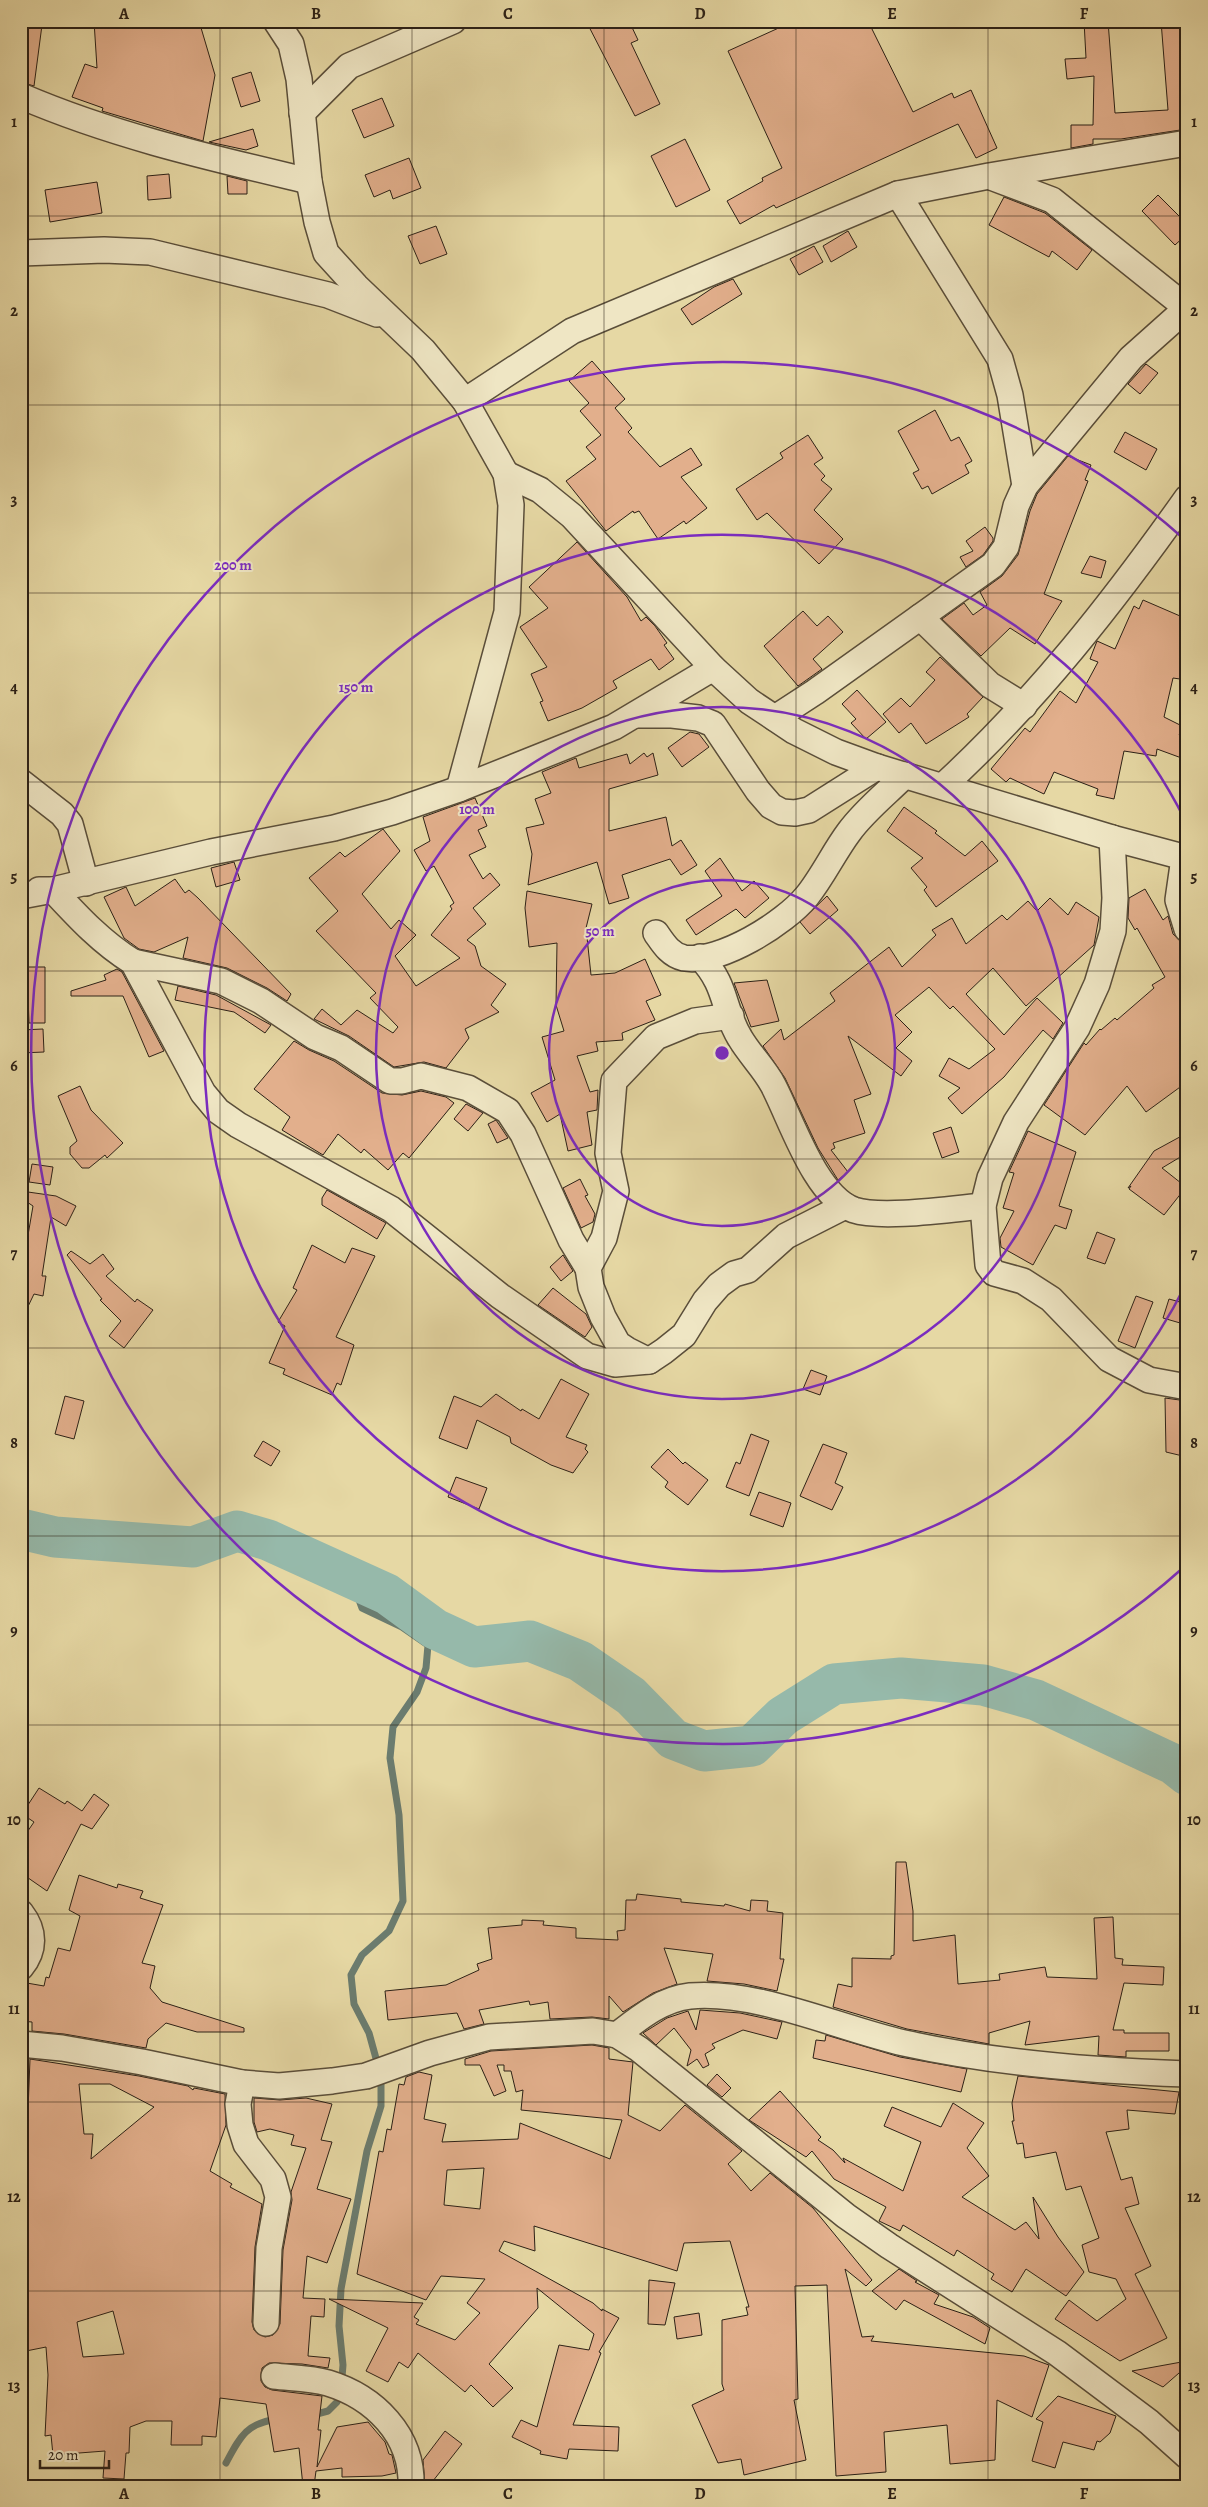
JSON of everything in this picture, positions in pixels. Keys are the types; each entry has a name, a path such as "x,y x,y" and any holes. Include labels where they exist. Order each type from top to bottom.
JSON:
{"street":[{"path":"276,21 291,44 299,79 310,181 317,222 326,253 387,318 423,350 465,401 506,474 510,505 507,612 459,789"},
{"path":"302,114 349,66 453,21"},
{"path":"21,96 104,126 188,153 310,181"},
{"path":"465,401 572,331 898,194 989,176 1187,143"},
{"path":"775,718 815,692 993,565 1006,547 1016,506 1025,486 1131,358 1187,308 1052,200 989,176"},
{"path":"898,194 984,330 1000,359 1010,395 1025,486"},
{"path":"21,253 104,250 150,252 328,295 387,318"},
{"path":"506,474 540,490 572,516 713,668 749,701 794,731 836,752 877,767 1112,838 1185,858 1178,900 1187,929"},
{"path":"943,786 982,751 1024,706 1099,617 1187,498"},
{"path":"920,617 990,685 1024,706"},
{"path":"21,896 86,883 211,852 334,828 459,789 565,747 636,715 713,668"},
{"path":"636,715 672,715 698,718 713,724 758,791 772,806 782,812 795,813 809,810 877,767"},
{"path":"656,933 669,951 683,958 700,957 743,944 777,923 806,897 849,831 905,775"},
{"path":"21,782 62,814 70,824 86,883"},
{"path":"1112,838 1115,898 1113,931 1097,984 1077,1028 1016,1122 990,1178 983,1206 988,1265 994,1273 1023,1281 1051,1299 1109,1359 1149,1380 1187,1387"},
{"path":"21,889 53,890 87,927 117,952 133,962 221,981 262,1001 315,1037 341,1048 390,1081 402,1081 421,1076 468,1088 508,1111 523,1134 571,1240 588,1268 591,1287 603,1317 618,1344 649,1360"},
{"path":"700,957 713,971 724,994 740,1038 764,1069 774,1086 809,1162 830,1192 844,1206 872,1214 983,1206"},
{"path":"133,962 203,1093 218,1111 238,1125 391,1209 500,1296 587,1356 615,1364 649,1360 684,1335 705,1301 720,1284 734,1274 748,1270 786,1236 844,1206"},
{"path":"588,1268 604,1238 616,1191 608,1153 614,1081 656,1037 696,1021 731,1016"},
{"path":"21,1914 32,1930 32,1948 21,1967"},
{"path":"617,2034 639,2017 672,2000 695,1996 735,1997 902,2042 958,2054 1039,2063 1187,2074"},
{"path":"21,2044 62,2048 142,2062 242,2083 279,2086 332,2082 366,2076 430,2053 489,2037 564,2031 593,2031 617,2034 639,2049 846,2216 889,2246 1057,2353 1149,2422 1187,2456"},
{"path":"242,2083 238,2104 243,2135 257,2160 273,2179 278,2197 270,2248 266,2323"},
{"path":"274,2376 327,2383 372,2404 388,2419 405,2451 411,2473 411,2486"}],"building":[{"path":"94,21 199,21 215,75 203,141 102,111 103,108 72,97 85,64 97,68"},
{"path":"586,21 629,21 638,40 631,43 660,104 635,116"},
{"path":"794,21 868,21 913,112 952,93 954,98 971,90 997,148 976,158 958,124 776,208 774,205 740,224 727,201 763,181 762,178 782,168 728,51"},
{"path":"1084,21 1108,21 1115,113 1168,110 1161,21 1183,21 1185,53 1181,53 1187,129 1121,139 1093,139 1093,144 1071,148 1071,125 1093,125 1094,76 1067,79 1065,59 1086,58"},
{"path":"21,23 42,25 34,86 21,82"},
{"path":"251,72 260,101 241,107 232,78"},
{"path":"382,98 394,126 364,138 352,110"},
{"path":"253,129 258,146 246,150 209,142"},
{"path":"685,139 710,190 676,207 651,156"},
{"path":"409,158 421,188 393,199 390,190 374,197 365,175"},
{"path":"169,174 171,198 148,200 147,176"},
{"path":"227,176 247,181 247,194 228,194"},
{"path":"97,182 102,213 50,222 45,190"},
{"path":"1158,195 1187,224 1187,234 1175,245 1142,211"},
{"path":"1004,197 1045,213 1092,250 1077,270 1052,251 1049,257 989,225"},
{"path":"436,226 447,254 420,264 408,236"},
{"path":"848,231 857,247 831,262 823,246"},
{"path":"814,246 823,262 799,275 790,259"},
{"path":"733,279 742,294 692,325 681,309 714,287"},
{"path":"592,361 625,399 615,408 632,428 628,432 660,467 691,448 702,465 681,477 707,508 686,524 684,521 658,539 639,511 634,513 633,511 606,531 566,481 596,459 586,447 601,435 580,411 589,403 569,381"},
{"path":"1146,364 1158,373 1140,394 1128,384"},
{"path":"935,410 951,441 959,437 972,461 965,465 969,473 932,494 928,486 922,489 913,473 919,470 898,431"},
{"path":"1125,432 1157,449 1146,470 1114,452"},
{"path":"808,435 823,458 814,464 825,476 821,480 832,489 814,510 843,539 819,564 767,513 757,520 736,489 783,458 780,453"},
{"path":"1068,456 1091,465 1085,480 1088,481 1044,594 1062,601 1035,644 1010,628 981,656 942,619 964,603 973,615 987,605 980,592 1002,576 1018,555 1030,511 1037,494"},
{"path":"985,527 993,541 983,555 966,567 960,557 973,551 966,541"},
{"path":"577,542 627,597 641,621 646,617 655,626 667,643 664,645 674,659 659,670 651,659 613,681 617,688 582,708 548,721 540,702 543,701 531,674 547,667 520,627 548,608 529,587"},
{"path":"1090,556 1106,561 1101,578 1081,573"},
{"path":"1143,600 1187,619 1187,680 1173,678 1164,717 1184,727 1179,735 1187,738 1187,760 1157,749 1156,756 1124,751 1114,799 1096,795 1098,789 1054,772 1044,794 1010,778 1006,782 991,769 1025,728 1030,732 1060,691 1076,703 1098,662 1090,659 1097,641 1115,649 1134,606 1139,609"},
{"path":"803,611 817,626 828,616 843,632 813,659 822,669 798,686 764,646"},
{"path":"940,657 983,697 967,714 969,717 926,744 911,723 899,733 883,714 901,698 910,707 935,680 926,672"},
{"path":"857,690 886,722 866,739 851,723 856,719 842,704"},
{"path":"690,732 699,734 709,747 682,767 668,748"},
{"path":"644,753 647,757 653,753 658,775 609,789 609,831 666,817 672,846 681,840 697,865 681,875 670,859 622,875 629,898 609,904 597,862 528,885 532,854 526,828 544,824 535,799 551,793 542,772 576,758 579,768 627,754 630,764"},
{"path":"475,798 487,826 478,830 486,847 469,855 483,879 490,873 500,885 473,908 486,924 467,940 475,946 481,966 506,984 491,1005 499,1012 465,1029 469,1038 446,1068 424,1062 394,1067 349,1036 314,1019 322,1009 341,1025 357,1010 393,1033 398,1027 370,998 376,993 316,931 338,911 309,878 340,852 345,857 383,829 400,851 362,894 391,929 399,920 416,935 395,956 416,986 460,958 431,935 452,909 450,906 454,903 434,866 426,871 414,850 430,841 423,817"},
{"path":"904,807 937,831 935,833 965,856 982,841 998,861 936,907 924,890 927,887 911,868 923,858 887,831"},
{"path":"720,858 742,891 754,881 769,898 745,918 736,909 696,935 686,920 722,896 705,871"},
{"path":"234,862 240,880 216,887 211,868"},
{"path":"175,879 185,893 189,890 198,898 291,994 287,1001 267,988 227,968 183,958 188,937 154,952 139,949 124,938 104,897 126,887 135,906"},
{"path":"1145,889 1163,920 1168,916 1173,934 1187,948 1187,1082 1146,1112 1127,1086 1085,1135 1044,1105 1084,1043 1086,1045 1100,1029 1115,1018 1117,1020 1154,988 1152,985 1165,977 1137,928 1135,930 1128,918 1129,898"},
{"path":"527,891 592,904 586,928 591,975 615,973 645,959 661,995 646,1001 655,1020 622,1033 623,1040 596,1042 598,1051 577,1056 590,1092 598,1090 597,1110 587,1112 592,1145 568,1151 560,1114 547,1122 531,1093 555,1080 542,1037 564,1031 556,1005 557,943 529,947 525,908"},
{"path":"827,896 838,910 810,934 800,922"},
{"path":"1050,898 1068,915 1076,902 1099,917 1094,945 1026,1006 993,968 966,994 1004,1035 1037,998 1063,1023 1053,1039 1043,1030 1004,1077 962,1114 948,1098 960,1088 939,1076 949,1058 969,1069 995,1049 953,1006 950,1009 929,987 895,1015 912,1032 896,1048 912,1061 901,1076 848,1036 871,1094 854,1100 865,1133 833,1143 835,1148 831,1150 848,1172 838,1180 818,1148 785,1078 763,1046 781,1029 784,1040 835,1001 830,993 889,947 902,967 936,935 932,930 952,918 966,944 1002,915 1007,920 1028,901 1037,911"},
{"path":"27,967 45,967 45,1023 29,1023 28,996 21,996 21,971 27,971"},
{"path":"117,969 122,972 164,1051 149,1057 123,996 71,996 71,991 106,980 104,975"},
{"path":"767,980 779,1021 751,1027 734,983"},
{"path":"178,986 216,995 271,1025 265,1033 234,1012 175,1000"},
{"path":"43,1029 44,1052 21,1053 21,1030"},
{"path":"294,1041 334,1061 382,1093 402,1095 421,1091 446,1097 454,1103 409,1158 403,1153 388,1170 364,1149 361,1153 338,1134 323,1155 282,1130 290,1117 254,1089"},
{"path":"80,1086 91,1110 123,1143 107,1158 105,1155 89,1168 82,1168 70,1154 70,1147 77,1141 58,1096"},
{"path":"466,1104 483,1113 468,1131 454,1119"},
{"path":"496,1120 508,1138 497,1143 488,1124"},
{"path":"951,1127 959,1152 942,1158 933,1133"},
{"path":"1028,1131 1076,1152 1059,1206 1072,1210 1066,1229 1055,1225 1033,1265 1001,1247 1000,1238 1014,1211 1003,1208 1014,1173 1009,1172"},
{"path":"1187,1133 1187,1153 1162,1168 1186,1187 1164,1215 1129,1189 1131,1186 1128,1188 1154,1151"},
{"path":"32,1164 53,1167 50,1185 29,1182"},
{"path":"580,1179 588,1195 585,1196 595,1214 593,1222 581,1228 563,1188"},
{"path":"327,1190 386,1223 377,1239 322,1205 322,1198"},
{"path":"21,1191 56,1196 76,1206 66,1226 51,1217 42,1276 46,1276 43,1296 34,1294 21,1321 21,1241 27,1241 33,1206 21,1198"},
{"path":"1097,1232 1115,1239 1105,1264 1087,1258"},
{"path":"312,1245 345,1263 352,1248 375,1256 336,1337 354,1345 341,1385 337,1383 332,1395 283,1374 285,1369 269,1363 285,1326 278,1322 297,1290 293,1288"},
{"path":"71,1251 90,1264 103,1254 114,1269 106,1276 135,1302 137,1299 153,1310 124,1348 109,1336 121,1321 100,1300 102,1299 67,1255"},
{"path":"563,1255 573,1271 561,1281 550,1267"},
{"path":"553,1288 586,1314 592,1327 585,1337 538,1305"},
{"path":"1136,1296 1153,1302 1135,1348 1118,1341"},
{"path":"1169,1299 1187,1304 1187,1325 1163,1318"},
{"path":"811,1370 827,1376 820,1395 803,1389"},
{"path":"561,1379 589,1394 566,1437 587,1445 585,1449 588,1452 573,1473 551,1465 511,1443 510,1437 477,1420 467,1449 439,1438 454,1396 481,1407 496,1394 521,1411 522,1409 539,1419"},
{"path":"65,1396 84,1401 74,1439 55,1434"},
{"path":"1165,1398 1187,1401 1187,1457 1166,1452"},
{"path":"751,1434 769,1441 749,1496 726,1487 736,1462 740,1464"},
{"path":"263,1441 280,1451 271,1466 254,1456"},
{"path":"823,1444 847,1453 835,1483 843,1487 832,1510 800,1496"},
{"path":"668,1449 683,1464 685,1462 708,1480 688,1505 665,1487 668,1482 651,1467"},
{"path":"456,1477 487,1488 479,1509 448,1497"},
{"path":"759,1492 791,1503 783,1527 750,1515"},
{"path":"39,1788 65,1804 67,1801 82,1811 94,1794 109,1805 92,1829 81,1824 47,1891 21,1873 21,1841 34,1822 22,1814"},
{"path":"896,1862 906,1862 913,1911 913,1941 955,1935 958,1984 1000,1980 999,1974 1045,1967 1047,1977 1097,1979 1094,1918 1113,1917 1115,1958 1123,1959 1122,1965 1164,1967 1163,1985 1124,1983 1113,2030 1124,2030 1124,2033 1169,2033 1169,2051 1126,2051 1126,2057 1098,2055 1099,2036 1025,2045 1030,2021 989,2033 989,2044 907,2029 833,2007 838,1984 852,1987 852,1958 891,1959 891,1956 894,1955"},
{"path":"79,1875 117,1888 118,1884 143,1891 140,1898 163,1905 142,1963 155,1966 150,1988 162,2002 244,2028 244,2032 197,2032 166,2023 148,2039 146,2048 64,2034 32,2031 32,2022 21,2021 21,1982 44,1986 46,1977 49,1978 58,1948 70,1951 80,1916 69,1910"},
{"path":"637,1894 681,1899 681,1902 724,1906 725,1904 750,1911 751,1900 768,1901 767,1911 783,1913 780,1959 784,1959 777,1991 744,1984 707,1981 713,1954 664,1948 677,1984 653,1993 623,2012 609,1996 609,2019 592,2017 550,2019 548,2002 530,2005 529,2001 479,2010 484,2024 464,2029 457,2013 388,2020 385,1991 446,1985 479,1970 477,1964 492,1959 488,1928 522,1925 522,1920 544,1921 543,1925 576,1928 576,1938 618,1940 617,1931 625,1930 626,1900 636,1900"},
{"path":"700,2010 740,2013 782,2022 777,2039 743,2030 712,2044 715,2048 705,2054 709,2065 703,2068 697,2059 687,2066 691,2050 674,2028 656,2045 643,2033 667,2018 688,2011 696,2030"},
{"path":"826,2035 900,2057 967,2069 961,2092 813,2058 816,2040 825,2041"},
{"path":"592,2045 609,2048 609,2059 633,2062 628,2115 660,2131 685,2105 742,2151 728,2164 751,2191 770,2173 813,2208 872,2280 866,2286 845,2269 862,2337 874,2336 871,2341 1024,2356 1049,2365 1032,2417 997,2400 995,2460 950,2464 947,2425 884,2432 886,2472 836,2476 827,2285 795,2286 798,2399 794,2400 806,2460 744,2475 741,2459 718,2463 692,2405 724,2390 722,2384 722,2320 748,2315 746,2307 749,2307 730,2241 684,2243 677,2271 534,2226 535,2251 504,2241 499,2251 593,2303 602,2311 602,2309 619,2318 599,2352 601,2353 573,2425 619,2427 618,2451 569,2449 567,2459 540,2454 541,2451 512,2437 521,2420 537,2427 559,2345 589,2350 594,2334 537,2288 538,2308 489,2364 513,2388 493,2407 471,2385 465,2392 418,2353 408,2368 399,2362 388,2382 366,2371 388,2328 329,2299 423,2303 414,2317 419,2320 416,2324 455,2340 480,2313 467,2303 485,2279 441,2276 426,2300 357,2274 379,2151 383,2152 387,2129 391,2130 399,2084 404,2085 406,2077 419,2072 432,2075 424,2119 446,2124 442,2142 518,2139 520,2123 610,2159 622,2120 521,2110 523,2090 516,2092 511,2071 504,2071 504,2065 497,2065 506,2091 494,2096 480,2065 465,2065 465,2059 491,2051","holes":["484,2168 480,2209 444,2205 447,2170"]},
{"path":"30,2059 139,2076 188,2086 193,2090 194,2088 225,2094 226,2125 210,2171 232,2184 230,2187 262,2204 255,2247 252,2322 254,2330 265,2337 273,2335 280,2324 283,2250 292,2200 291,2192 306,2148 291,2145 294,2135 270,2129 257,2132 254,2122 254,2098 280,2100 306,2098 332,2104 321,2140 332,2142 317,2189 351,2199 327,2263 307,2256 303,2298 325,2299 324,2317 311,2316 308,2356 330,2358 328,2368 302,2364 269,2363 262,2368 261,2381 265,2387 272,2390 322,2396 318,2430 321,2430 317,2467 337,2427 368,2422 385,2442 389,2454 392,2455 396,2473 382,2476 342,2477 342,2468 316,2471 314,2486 303,2486 299,2448 274,2452 266,2404 220,2398 216,2437 202,2436 202,2445 171,2445 172,2421 146,2421 130,2427 129,2453 126,2453 124,2479 103,2478 105,2451 53,2455 51,2435 45,2436 48,2375 46,2347 21,2352 21,2163 26,2162","holes":["79,2084 110,2084 154,2107 91,2159 93,2134 84,2134","113,2311 124,2354 83,2357 77,2322"]},
{"path":"717,2074 731,2088 722,2097 707,2085"},
{"path":"1018,2076 1179,2092 1175,2114 1127,2110 1129,2129 1106,2132 1121,2180 1132,2177 1139,2204 1125,2208 1151,2266 1135,2274 1167,2338 1120,2361 1055,2319 1069,2300 1097,2321 1126,2299 1116,2279 1089,2272 1082,2245 1099,2238 1081,2186 1066,2190 1056,2152 1025,2158 1023,2143 1017,2144 1012,2121 1014,2121 1012,2103"},
{"path":"780,2091 821,2137 818,2140 833,2150 845,2163 843,2158 903,2191 921,2142 884,2126 892,2107 941,2127 953,2103 984,2123 967,2148 989,2176 962,2197 1015,2230 1026,2222 1039,2239 1033,2197 1058,2237 1084,2272 1066,2296 1026,2269 1012,2292 991,2279 994,2274 957,2250 954,2256 903,2225 900,2231 879,2221 886,2207 834,2179 812,2151 806,2157 749,2120"},
{"path":"899,2269 917,2281 915,2282 939,2295 934,2304 973,2317 990,2328 985,2344 904,2300 896,2310 872,2291"},
{"path":"649,2280 675,2283 665,2325 648,2324"},
{"path":"699,2313 702,2335 677,2339 674,2317"},
{"path":"1187,2361 1187,2366 1163,2387 1132,2371"},
{"path":"1058,2396 1116,2416 1110,2433 1100,2442 1097,2441 1094,2450 1063,2442 1055,2468 1032,2461 1043,2422 1036,2419"},
{"path":"445,2431 462,2444 429,2486 425,2486 423,2460"}],"waterway":[{"path":"21,1529 55,1537 193,1547 237,1531 268,1540 387,1594 435,1629 474,1647 530,1641 580,1661 631,1696 673,1739 704,1751 752,1746 783,1716 834,1684 901,1678 983,1685 1036,1700 1173,1764 1187,1775"},
{"path":"351,1578 362,1608 402,1627 428,1645 426,1668 417,1692 393,1727 390,1758 399,1815 403,1901 389,1931 362,1955 351,1975 354,2004 369,2033 377,2062"},
{"path":"313,2415 328,2411 337,2402 341,2389 343,2365 339,2326 341,2289 367,2151 381,2106 381,2077"},
{"path":"226,2463 245,2433 258,2424 278,2419"}]}
